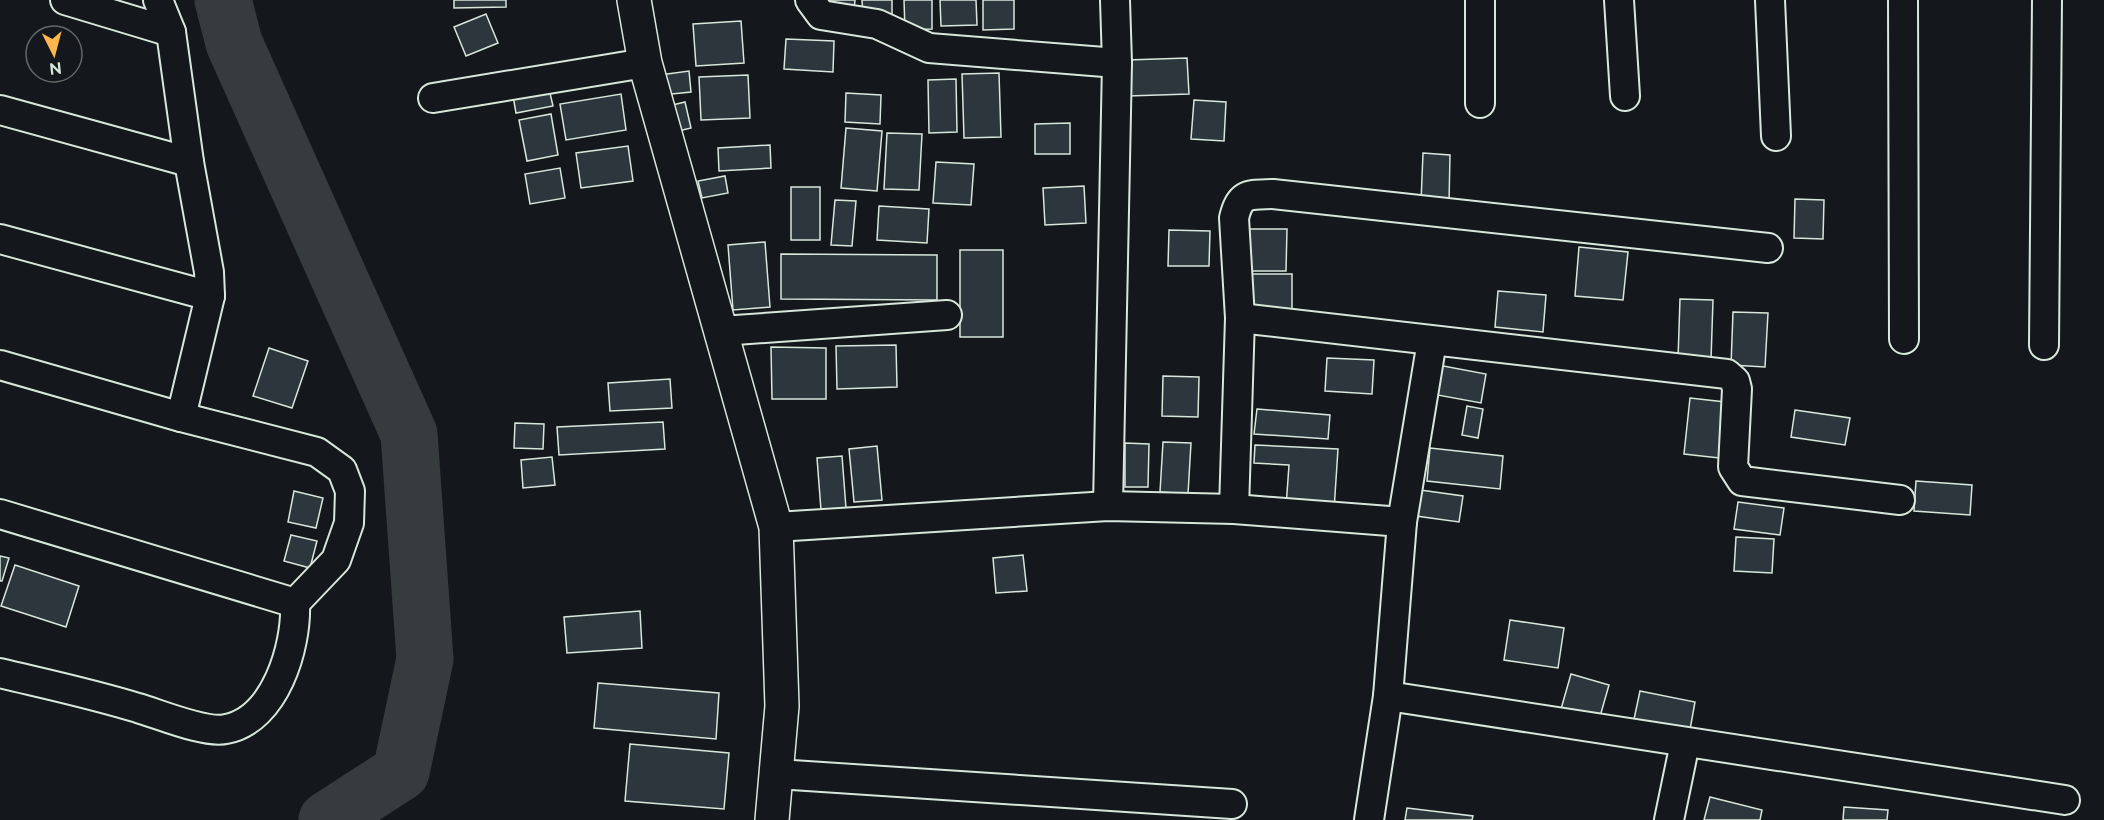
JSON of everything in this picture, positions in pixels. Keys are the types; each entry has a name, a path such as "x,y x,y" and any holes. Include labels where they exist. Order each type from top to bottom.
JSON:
{"street":[{"path":"65,0 171,32"},
{"path":"158,0 171,32 189,162 205,244 210,296 181,417"},
{"path":"634,0 645,63 776,527 782,706 772,820"},
{"path":"810,0 821,15 877,24 928,48 1117,63"},
{"path":"1108,506 1117,63 1115,0"},
{"path":"1480,0 1480,103"},
{"path":"1619,0 1625,96"},
{"path":"1770,0 1776,136"},
{"path":"1903,0 1904,339"},
{"path":"2044,345 2047,0"},
{"path":"433,98 645,63"},
{"path":"0,110 189,162"},
{"path":"1234,509 1240,318 1234,218 1238,203 1247,195 1273,194 1768,248"},
{"path":"0,239 210,296"},
{"path":"721,331 947,315"},
{"path":"1240,318 1727,374 1735,381 1737,389 1733,467 1742,481 1900,500"},
{"path":"1369,820 1388,696 1402,522 1432,341"},
{"path":"0,365 181,417 316,452 342,470 350,491 349,524 336,560 295,603 293,637 286,662 268,701 250,722 224,730 187,724 136,707 0,673"},
{"path":"776,527 1108,506 1234,509 1402,522"},
{"path":"0,514 295,603"},
{"path":"1388,696 1684,744 2065,800"},
{"path":"1669,820 1684,744"},
{"path":"777,774 1232,804"}],"building":[{"path":"454,0 506,0 506,7 454,8"},
{"path":"819,0 855,0 854,10"},
{"path":"862,0 892,0 892,15 863,16"},
{"path":"904,0 932,0 932,29 905,30"},
{"path":"940,0 976,0 977,25 941,26"},
{"path":"983,0 1014,0 1014,29 983,30"},
{"path":"486,14 498,43 466,56 454,27"},
{"path":"741,21 744,63 696,66 693,24"},
{"path":"786,39 834,41 833,72 784,69"},
{"path":"1187,58 1189,94 1128,96 1127,60"},
{"path":"689,71 691,92 662,95 660,75"},
{"path":"999,73 1001,137 964,138 962,74"},
{"path":"748,75 750,118 701,120 699,77"},
{"path":"956,79 957,132 929,133 928,80"},
{"path":"549,89 553,106 516,113 513,96"},
{"path":"846,93 881,95 880,124 845,122"},
{"path":"621,94 626,130 566,140 560,104"},
{"path":"1194,100 1226,102 1224,141 1191,139"},
{"path":"685,102 691,128 670,133 664,107"},
{"path":"551,114 558,155 527,161 519,120"},
{"path":"1070,123 1070,154 1035,154 1035,124"},
{"path":"846,128 882,131 877,191 841,188"},
{"path":"887,133 922,134 919,190 884,189"},
{"path":"770,145 771,168 719,171 718,148"},
{"path":"628,146 633,181 581,188 576,153"},
{"path":"1423,153 1450,155 1449,203 1421,202"},
{"path":"936,162 974,164 971,205 933,203"},
{"path":"560,168 565,198 530,204 525,174"},
{"path":"725,176 728,193 702,198 698,181"},
{"path":"1084,186 1086,223 1045,225 1043,188"},
{"path":"791,187 820,187 820,240 791,240"},
{"path":"1795,199 1824,200 1823,239 1794,238"},
{"path":"835,200 856,201 852,246 831,245"},
{"path":"879,206 929,209 927,243 877,240"},
{"path":"1248,229 1287,229 1286,271 1248,271"},
{"path":"1169,230 1210,231 1209,266 1168,266"},
{"path":"765,242 770,307 733,310 728,245"},
{"path":"1579,247 1628,252 1623,300 1575,296"},
{"path":"960,250 1003,250 1003,337 960,337"},
{"path":"781,254 937,255 937,300 781,299"},
{"path":"1248,274 1292,274 1292,317 1247,316"},
{"path":"1498,291 1546,295 1543,332 1495,327"},
{"path":"1680,299 1713,300 1711,360 1678,359"},
{"path":"1733,312 1768,313 1765,367 1731,365"},
{"path":"896,345 897,387 837,389 836,346"},
{"path":"771,347 826,348 826,399 772,399"},
{"path":"269,348 308,361 292,408 253,396"},
{"path":"1327,358 1374,360 1372,394 1325,391"},
{"path":"1438,365 1486,374 1481,403 1432,394"},
{"path":"1163,376 1199,377 1198,417 1162,416"},
{"path":"670,379 672,408 610,411 608,383"},
{"path":"1690,398 1734,403 1728,459 1684,454"},
{"path":"1467,406 1483,409 1478,438 1462,435"},
{"path":"1257,409 1330,415 1328,439 1254,434"},
{"path":"1795,410 1850,418 1845,445 1791,437"},
{"path":"663,422 665,449 559,455 557,427"},
{"path":"515,423 544,424 543,449 514,448"},
{"path":"1163,442 1191,443 1188,494 1160,492"},
{"path":"1125,443 1149,444 1148,487 1125,487"},
{"path":"1255,445 1338,449 1334,510 1286,507 1289,465 1254,463"},
{"path":"877,446 882,500 854,502 849,449"},
{"path":"1430,448 1503,456 1500,489 1427,481"},
{"path":"842,456 846,508 821,510 817,458"},
{"path":"552,457 555,485 523,488 521,460"},
{"path":"1916,481 1972,485 1970,515 1914,511"},
{"path":"1413,489 1463,496 1459,522 1409,515"},
{"path":"294,491 323,498 316,528 288,522"},
{"path":"1738,502 1784,508 1780,535 1734,529"},
{"path":"291,535 317,541 310,568 284,561"},
{"path":"1736,537 1774,539 1772,573 1734,571"},
{"path":"1023,555 1027,591 996,593 993,558"},
{"path":"0,556 9,558 2,581 0,581"},
{"path":"15,565 79,586 66,627 1,606"},
{"path":"640,611 642,648 567,653 564,617"},
{"path":"1510,620 1564,628 1558,668 1504,660"},
{"path":"1571,674 1609,685 1599,720 1561,709"},
{"path":"598,683 719,693 716,739 594,728"},
{"path":"1640,691 1695,702 1689,735 1633,724"},
{"path":"630,744 729,753 724,809 625,801"},
{"path":"1710,797 1762,810 1760,820 1704,820"},
{"path":"1844,807 1888,810 1887,820 1843,820"},
{"path":"1407,808 1473,816 1472,820 1405,820"}],"waterway":[{"path":"223,0 234,43 409,434 425,659 401,772 327,820"}]}
